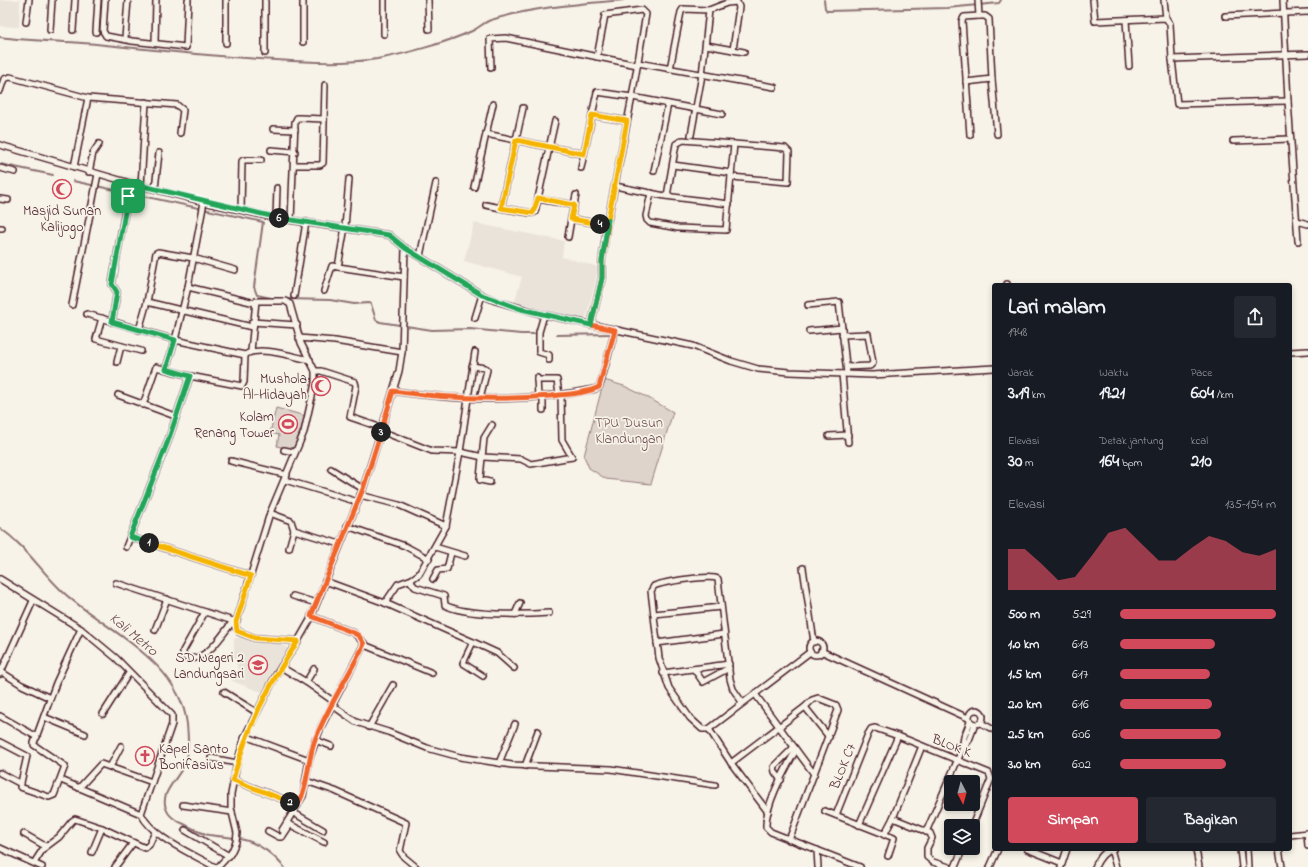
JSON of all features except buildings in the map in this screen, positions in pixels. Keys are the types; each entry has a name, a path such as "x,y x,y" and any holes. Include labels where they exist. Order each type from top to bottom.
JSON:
{"street":[{"path":"26,22 29,0"},
{"path":"50,30 52,0"},
{"path":"73,30 75,0"},
{"path":"96,32 98,0"},
{"path":"105,0 104,34 106,36 126,38 132,41 187,46 188,0"},
{"path":"126,38 128,0"},
{"path":"155,43 156,0"},
{"path":"226,0 226,43"},
{"path":"265,0 265,52"},
{"path":"303,0 303,42"},
{"path":"384,0 384,34"},
{"path":"428,0 429,28"},
{"path":"1093,0 1095,21 1166,18"},
{"path":"1164,0 1166,18 1170,24 1177,104 1288,101"},
{"path":"1283,0 1290,139 1298,241"},
{"path":"978,1 979,16"},
{"path":"670,69 682,10 686,8 709,10 727,3 737,2 738,7 733,50"},
{"path":"591,325 602,278 602,261 608,225 646,14 642,10 604,15 597,56"},
{"path":"691,135 702,75 709,10"},
{"path":"1225,16 1308,12"},
{"path":"970,135 962,21 964,17 979,16 985,16 988,19 997,134"},
{"path":"1126,20 1129,66"},
{"path":"491,68 489,41 492,38 507,38 638,64 774,87"},
{"path":"706,45 744,52"},
{"path":"1172,59 1308,54"},
{"path":"0,91 4,79 10,77 88,98 146,102 181,107 180,133"},
{"path":"966,82 992,79"},
{"path":"295,165 320,165 323,163 325,85"},
{"path":"581,168 597,92 722,114"},
{"path":"74,168 88,98"},
{"path":"141,186 146,102"},
{"path":"474,187 493,104"},
{"path":"654,171 668,104"},
{"path":"501,208 523,108"},
{"path":"592,115 627,121"},
{"path":"291,220 295,165 295,130 297,118 324,119"},
{"path":"486,206 533,213 538,198 555,120"},
{"path":"272,129 295,130"},
{"path":"486,134 584,154"},
{"path":"1233,141 1290,139"},
{"path":"667,196 676,144 679,141 788,149 789,179 786,182 731,175 673,164"},
{"path":"0,144 74,168 155,190 204,206 241,210 276,218 345,227 389,235 405,248 482,295 513,307 544,315 693,346 731,361 758,369 883,375 992,368"},
{"path":"89,172 93,154 99,144"},
{"path":"651,193 646,216 647,220 672,227 726,230 734,144"},
{"path":"272,150 295,152"},
{"path":"155,190 159,153"},
{"path":"241,210 242,161 261,160"},
{"path":"0,168 15,172"},
{"path":"72,305 98,174"},
{"path":"338,267 345,227 349,179"},
{"path":"112,322 117,292 112,284 130,183"},
{"path":"420,256 436,183"},
{"path":"615,186 667,196 729,204"},
{"path":"276,218 277,188"},
{"path":"568,238 576,195"},
{"path":"538,198 574,205"},
{"path":"0,199 8,200"},
{"path":"166,369 188,287 204,206"},
{"path":"571,219 608,225"},
{"path":"1297,221 1308,224"},
{"path":"294,296 306,222"},
{"path":"61,780 140,814 145,822 155,832 216,867 229,856 236,842 237,833 230,804 233,780 245,736 281,666 298,641 311,616 363,489 382,430 402,352 404,325 405,248"},
{"path":"139,330 147,302 156,253 161,251 235,270"},
{"path":"324,291 331,267 404,277"},
{"path":"188,287 254,303 258,300 287,302 292,307 302,337 305,354 317,371 355,382 356,386 350,417 432,450 460,452 483,457 521,459 531,464 572,457 562,440 560,395 557,380 537,379 544,410"},
{"path":"475,318 482,295"},
{"path":"147,302 252,324 297,325"},
{"path":"808,305 839,302 846,368 848,442"},
{"path":"251,351 254,303"},
{"path":"87,314 175,340 245,355 251,351 275,353 310,360"},
{"path":"544,315 539,332 539,352 549,355 549,360"},
{"path":"102,318 96,339 141,351"},
{"path":"809,331 842,328"},
{"path":"393,391 434,397 540,397 560,395 599,387 615,330"},
{"path":"842,336 868,334 873,363 870,366 846,368"},
{"path":"302,337 402,352"},
{"path":"117,362 121,346"},
{"path":"1292,352 1308,351"},
{"path":"385,603 398,584 412,579 419,574 429,559 446,526 460,452 475,352"},
{"path":"143,405 154,370 159,366 190,376 242,386 244,382 245,355"},
{"path":"472,366 487,369 480,398"},
{"path":"205,612 183,651 184,657 186,658 194,658 204,655 234,621 251,576 270,513 286,477 294,452 304,432 317,371"},
{"path":"126,547 190,376"},
{"path":"118,395 175,416"},
{"path":"490,482 480,480 480,478 484,438 492,425"},
{"path":"829,436 848,435"},
{"path":"284,450 294,452"},
{"path":"231,461 286,477 358,502"},
{"path":"331,469 363,489"},
{"path":"360,495 399,505 446,526"},
{"path":"270,513 291,521 294,530 289,548"},
{"path":"347,526 405,546 429,559"},
{"path":"294,530 340,544"},
{"path":"130,537 251,576"},
{"path":"435,548 465,556"},
{"path":"433,579 438,570 447,569 451,553"},
{"path":"803,568 814,642"},
{"path":"742,702 732,684 724,634 718,579 710,577 654,586 651,591 657,643 663,673 671,693 699,728 709,729 742,702 755,694 810,652"},
{"path":"0,579 34,601 51,609 81,629 116,658 173,717 172,724 140,814"},
{"path":"412,579 411,582 415,587 444,596 446,606 472,611 515,614 549,613"},
{"path":"325,581 385,603 474,642 497,654 514,668"},
{"path":"116,583 234,621"},
{"path":"293,596 316,603"},
{"path":"155,630 167,599"},
{"path":"34,601 0,672 22,685 50,698"},
{"path":"515,614 520,603"},
{"path":"654,614 721,607"},
{"path":"311,616 354,633 359,636 364,644 432,673"},
{"path":"234,621 237,631 245,635 255,638 298,641"},
{"path":"0,742 27,756 20,787 49,797 54,795 61,780 65,766 34,745 50,698 81,629"},
{"path":"657,643 724,634"},
{"path":"474,642 463,663 483,676"},
{"path":"810,652 816,655 821,651 822,645 814,642"},
{"path":"810,652 810,645 814,642"},
{"path":"268,831 281,838 289,824 303,796 309,760 315,740 332,703 364,644"},
{"path":"821,651 971,722 981,722 992,729"},
{"path":"281,666 306,682 356,722 388,732 427,748 460,757 499,764 611,769 715,785"},
{"path":"663,673 729,666"},
{"path":"694,669 704,682 721,668"},
{"path":"306,682 314,669"},
{"path":"103,714 129,673"},
{"path":"369,727 393,685"},
{"path":"224,692 256,712"},
{"path":"755,694 814,774"},
{"path":"731,763 805,707 812,700 818,698 837,706 837,713 829,737 789,840"},
{"path":"805,707 829,737"},
{"path":"926,832 957,760 969,740 971,722 970,712 979,711 983,716 981,722"},
{"path":"0,716 37,737"},
{"path":"44,717 85,734"},
{"path":"499,764 515,724"},
{"name":"BLOK K","path":"874,728 986,771 991,778 975,819"},
{"name":"BLOK C7","path":"836,815 868,734 871,729 874,728"},
{"path":"709,729 731,763 768,812"},
{"path":"525,766 538,731"},
{"path":"245,736 309,760"},
{"path":"859,825 898,736"},
{"path":"315,740 331,746"},
{"path":"110,767 121,746"},
{"path":"884,835 893,818 922,746"},
{"path":"795,749 768,812 766,825 771,832 860,867"},
{"path":"781,780 775,772 774,767 795,749"},
{"path":"211,758 237,764"},
{"path":"79,788 99,764 152,782"},
{"path":"0,773 21,784"},
{"path":"233,780 298,805"},
{"path":"306,781 335,791 406,823 400,851 404,857 416,867"},
{"path":"183,805 232,812"},
{"path":"825,811 895,839 888,856"},
{"path":"294,813 323,830"},
{"path":"893,818 932,836 926,854 934,862 949,867"},
{"path":"34,863 45,846 59,837 72,821 76,819 102,828 146,848 155,832"},
{"path":"282,830 289,824"},
{"path":"289,824 324,842"},
{"path":"92,852 102,828"},
{"path":"185,830 229,856"},
{"path":"1292,835 1307,833 1308,846"},
{"path":"24,834 45,846"},
{"path":"116,867 133,843"},
{"path":"0,848 42,867"},
{"path":"816,850 818,867"},
{"path":"990,867 997,851"},
{"path":"1031,851 1062,865 1066,851"},
{"path":"1095,867 1100,856 1109,851"},
{"path":"1112,851 1116,867"},
{"path":"1196,851 1199,867"},
{"path":"1240,851 1242,867"},
{"path":"1246,851 1248,867"},
{"path":"1279,851 1282,867"},
{"path":"955,867 959,855"}],"shaded area":[{"path":"0,0 20,0 19,27 0,26"},
{"path":"474,223 564,241 562,257 599,267 586,319 514,303 522,277 464,261"},
{"name":"SD Negeri 2 Landungsari","path":"243,636 278,642 289,649 264,693 232,681 238,670 234,656 234,639"}],"green space":[{"name":"TPU Dusun Klandungan","path":"604,380 624,386 673,412 651,484 606,479 589,468 584,456"},
{"name":"Kolam Renang Tower","path":"276,408 306,416 293,450 277,446 279,435 270,433"}],"waterway":[{"path":"0,37 254,59 352,62 377,59 425,48 475,30 488,21 523,12 623,0"},
{"path":"824,0 827,11 947,8 999,3 1001,0"},
{"path":"0,164 53,175"},
{"path":"73,181 263,222 254,287 257,295 276,299"},
{"path":"285,299 330,300 354,304 369,303 371,304 376,320 380,322 432,330 470,329 537,334"},
{"path":"557,335 611,334"},
{"name":"Kali Metro","path":"0,528 26,551 64,593 156,664 170,682 181,702 187,724 188,745 187,757 184,765 167,792 165,799 165,806 169,814 178,821 202,833 239,839 259,845 268,851 284,867"}],"place":[{"name":"Masjid Sunan Kalijogo","path":"62,189"},
{"name":"Mushola Al-Hidayah","path":"321,386"},
{"name":"Kolam Renang Tower","path":"288,424"},
{"name":"SD Negeri 2 Landungsari","path":"258,665"},
{"name":"Kapel Santo Bonifasius","path":"145,756"}],"route":[{"path":"128,196 112,284 117,292 112,322 175,340 166,369 190,376 175,416 168,441 130,537 251,576 236,622 235,626 237,631 255,638 298,641 276,675 245,736 233,780 298,805 303,796 306,772 315,740 327,713 364,644 359,636 354,633 311,616 358,502 393,391 434,397 538,397 561,395 599,387 615,330 591,325 602,278 602,271 602,261 608,225 571,219 574,205 538,198 535,212 531,214 501,208 516,140 584,154 592,115 627,121 602,261 602,271 602,278 596,304 591,325 513,307 482,295 405,248 389,235 345,227 276,218 204,202 130,183 128,196"}]}
